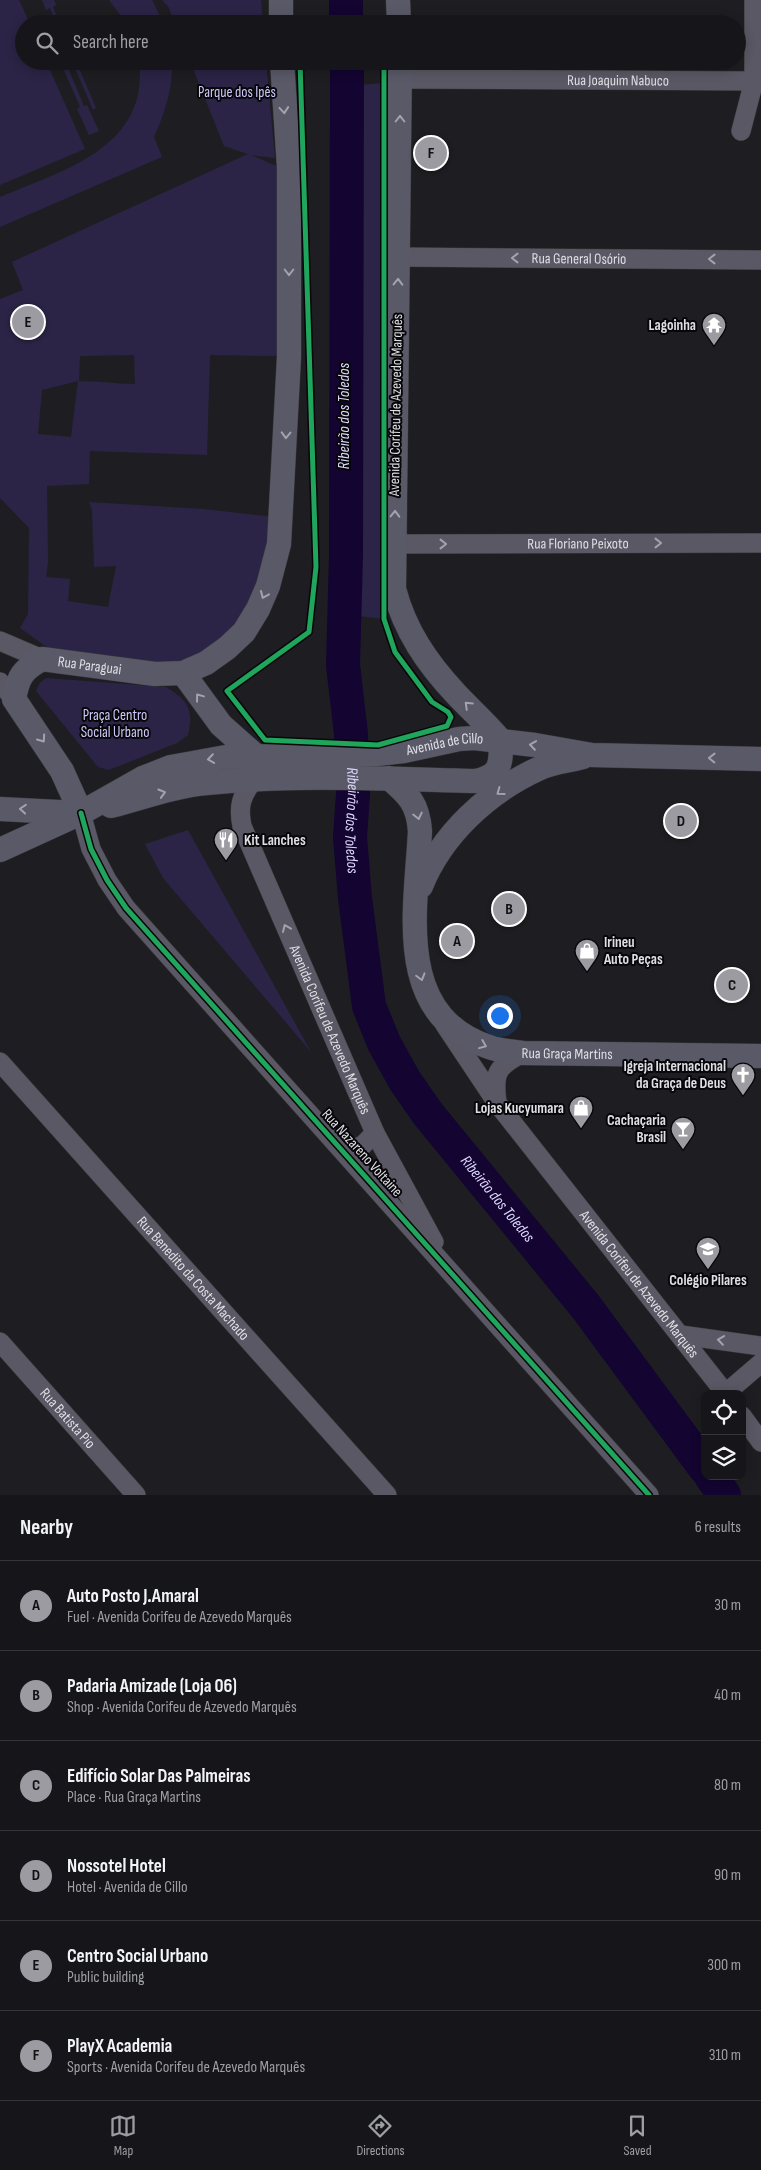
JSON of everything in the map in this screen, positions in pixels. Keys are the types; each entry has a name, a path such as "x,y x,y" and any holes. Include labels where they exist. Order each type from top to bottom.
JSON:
{"main road":[{"path":"281,0 281,15"},
{"path":"398,0 399,15"},
{"path":"257,757 221,725 183,673 206,663 227,648 244,632 258,609 268,586 279,544 289,357 289,168 283,70"},
{"name":"Avenida Corifeu de Azevedo Marquês","path":"400,70 394,589 400,613 409,632 437,673 501,741"},
{"path":"42,659 30,665 7,690 47,746 62,771 81,813"},
{"name":"Rua Paraguai","path":"42,659 155,674 183,673"},
{"name":"Avenida de Cillo","path":"81,813 143,778 171,767 226,757 377,754 474,738 592,755 761,759"},
{"path":"0,850 81,813 205,783 293,779 383,778 476,781 490,778 499,768 501,741"},
{"path":"416,898 428,870 444,843 480,807 508,786 540,768 592,755"},
{"name":"Avenida Corifeu de Azevedo Marquês","path":"383,778 405,792 419,814 420,831 415,936 419,970 426,995 442,1020"},
{"path":"0,808 81,813"},
{"name":"Rua Graça Martins","path":"442,1020 463,1036 490,1048 523,1053 761,1056"}],"street":[{"path":"740,131 754,81 754,0"},
{"name":"Rua Joaquim Nabuco","path":"400,70 754,81"},
{"name":"Rua General Osório","path":"398,257 761,260"},
{"name":"Rua Floriano Peixoto","path":"394,544 761,543"},
{"name":"Rua Paraguai","path":"0,641 42,659"},
{"name":"Avenida Corifeu de Azevedo Marquês","path":"253,781 240,802 239,813 242,826 375,1133 450,1272"},
{"name":"Rua Nazareno Voltaine","path":"81,813 91,849 107,880 126,908 648,1495"},
{"name":"Avenida Corifeu de Azevedo Marquês","path":"442,1020 497,1103 723,1390"},
{"path":"497,1103 496,1073 506,1062 523,1053"},
{"name":"Rua Benedito da Costa Machado","path":"0,1062 388,1495"},
{"path":"344,1151 362,1146 375,1133"},
{"path":"681,1335 761,1346"},
{"name":"Rua Batista Pio","path":"0,1342 136,1495"},
{"path":"731,1390 761,1363"},
{"path":"746,1421 761,1442"}],"green space":[{"path":"0,0 19,0 26,15 15,15 15,70 50,70 85,149 0,185"},
{"path":"42,0 54,0 56,5 53,7 56,15 53,15 50,8 46,10"},
{"path":"109,0 152,0 160,15 120,15"},
{"path":"162,0 261,0 262,15 172,15 168,6"},
{"path":"64,70 69,70 84,106 87,105 99,131 89,135 77,109 80,107"},
{"path":"76,70 80,70 96,108 93,110"},
{"path":"139,70 172,70 168,100 154,137 162,157 0,227 0,197 49,177 96,152 116,135 130,115 139,91"},
{"name":"Parque dos Ipês","path":"194,70 267,70 275,158 251,155 283,169 280,356 210,355 207,455 90,451 89,484 47,486 48,562 46,577 70,579 68,601 108,607 116,566 94,567 92,510 89,502 203,509 274,517 274,544 237,630 184,664 139,662 51,650 20,628 28,614 29,528 0,498 0,299 23,290 12,262 248,154 224,146","holes":["134,355 135,384 79,381 80,356","78,381 71,437 38,434 42,390"]},
{"path":"384,83 384,619 344,614 348,86"},
{"name":"Praça Centro Social Urbano","path":"46,678 166,687 180,696 188,706 190,726 188,735 177,743 109,770 98,767 36,691 40,683"},
{"path":"188,830 311,1052 163,878 145,844"}],"shaded area":[{"path":"340,0 346,0 346,15 341,15"}],"waterway":[{"name":"Ribeirão dos Toledos","path":"346,0 346,15"},
{"name":"Ribeirão dos Toledos","path":"347,70 346,555 343,665 351,734 353,794 350,837 355,898 369,1006 384,1043 405,1081 428,1114 586,1307 701,1463"},
{"name":"Ribeirão dos Toledos","path":"714,1480 724,1495"}],"cycle path":[{"path":"300,70 316,567 309,632 227,691 265,740 378,745 447,726 451,717 448,712 432,702 395,652 384,619 384,70"},
{"path":"81,813 91,849 107,880 126,908 649,1495"}],"place":[{"name":"PlayX Academia","path":"431,153"},
{"name":"Centro Social Urbano","path":"28,322"},
{"name":"Lagoinha","path":"714,346"},
{"name":"Nossotel Hotel","path":"681,821"},
{"name":"Kit Lanches","path":"226,861"},
{"name":"Padaria Amizade (Loja 06)","path":"509,909"},
{"name":"Auto Posto J.Amaral","path":"457,941"},
{"name":"Irineu Auto Peças","path":"587,972"},
{"name":"Edifício Solar Das Palmeiras","path":"732,985"},
{"name":"Igreja Internacional da Graça de Deus","path":"743,1096"},
{"name":"Lojas Kucyumara","path":"581,1129"},
{"name":"Cachaçaria Brasil","path":"683,1150"},
{"name":"Colégio Pilares","path":"708,1270"}]}
